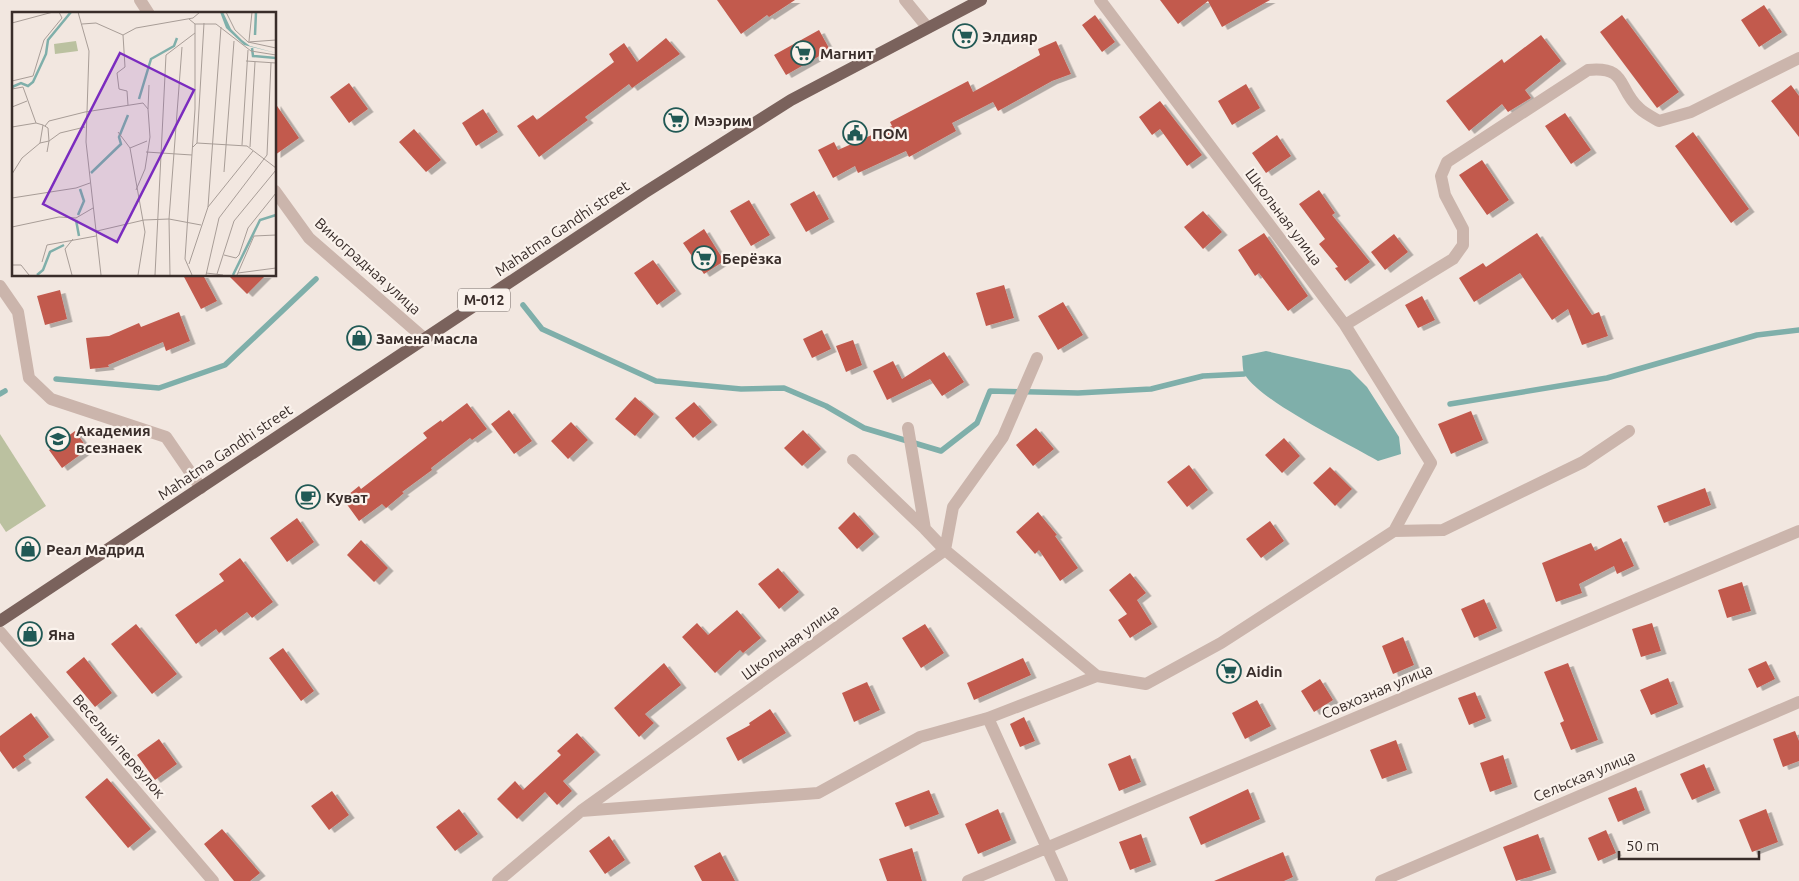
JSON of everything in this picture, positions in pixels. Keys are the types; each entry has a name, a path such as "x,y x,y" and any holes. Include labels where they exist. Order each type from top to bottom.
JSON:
{"main road":[{"name":"Mahatma Gandhi street","path":"0,621 644,193 791,100 981,0"}],"street":[{"path":"140,0 148,12"},
{"path":"905,0 927,27"},
{"name":"Школьная улица","path":"1100,0 1345,325 1431,462 1394,531"},
{"path":"1345,325 1453,259 1463,245 1463,229 1445,195 1441,176 1447,162 1588,70 1605,68 1617,76 1638,108 1659,120 1692,112 1799,58"},
{"name":"Виноградная улица","path":"276,192 309,238 425,339"},
{"path":"0,286 18,312 29,378 50,399 166,437 201,488"},
{"path":"945,550 953,507 1003,437 1036,358"},
{"path":"908,428 925,529"},
{"path":"581,811 818,793 920,737 988,718 1096,676 1146,684 1221,643 1394,531 1443,530 1584,462 1629,431"},
{"path":"853,460 945,550 1096,676"},
{"name":"Совхозная улица","path":"968,881 1799,531"},
{"name":"Школьная улица","path":"498,881 581,811 945,550"},
{"name":"Веселый переулок","path":"0,632 213,881"},
{"name":"Сельская улица","path":"1381,881 1799,702"},
{"path":"988,718 1062,881"}],"green space":[{"path":"0,434 46,506 6,532 0,523"}],"water":[{"path":"1266,351 1350,370 1367,387 1399,437 1401,454 1378,461 1286,409 1254,386 1245,375 1242,356"}],"building":[{"path":"717,0 795,0 769,17 767,15 741,34"},
{"path":"1160,0 1270,0 1222,27 1208,1 1178,24"},
{"path":"1764,5 1782,32 1759,47 1741,20"},
{"path":"1095,15 1115,42 1102,52 1082,25"},
{"path":"1622,15 1679,92 1657,108 1600,32"},
{"path":"819,30 830,50 786,75 774,55"},
{"path":"1541,35 1561,61 1525,90 1531,98 1508,112 1502,104 1469,131 1446,101 1502,59 1504,63"},
{"path":"666,38 680,54 632,88 629,84 585,117 588,120 539,157 517,126 533,115 537,120 614,62 609,54 624,43 637,62"},
{"path":"1056,41 1071,74 1052,81 998,111 993,102 952,123 956,131 909,157 906,151 858,173 855,166 833,178 818,150 834,142 838,150 892,126 890,122 968,81 973,92 1040,55 1038,49"},
{"path":"349,83 368,109 349,123 330,97"},
{"path":"1246,84 1260,108 1232,125 1218,101"},
{"path":"1791,85 1799,96 1799,137 1771,101"},
{"path":"1160,101 1202,155 1187,166 1160,129 1152,135 1139,117"},
{"path":"276,104 299,138 276,154"},
{"path":"483,109 498,132 476,146 462,123"},
{"path":"1565,113 1591,150 1571,164 1545,126"},
{"path":"414,129 441,160 426,172 399,142"},
{"path":"1693,132 1749,209 1731,223 1675,146"},
{"path":"1277,135 1291,156 1266,173 1252,153"},
{"path":"1482,160 1509,200 1487,215 1459,175"},
{"path":"1319,190 1335,213 1332,215 1370,262 1345,281 1335,268 1338,267 1319,244 1325,239 1299,204"},
{"path":"814,191 829,219 806,232 790,204"},
{"path":"749,200 770,235 751,246 730,211"},
{"path":"1203,211 1222,232 1203,249 1184,227"},
{"path":"704,229 724,261 704,274 683,243"},
{"path":"1264,233 1308,296 1288,311 1259,273 1255,276 1238,250"},
{"path":"1537,233 1592,315 1599,312 1608,336 1582,345 1568,309 1552,320 1520,273 1474,302 1459,278 1483,263 1486,267"},
{"path":"1394,234 1408,252 1385,270 1371,252"},
{"path":"653,260 676,291 657,305 634,273"},
{"path":"184,276 204,276 217,301 201,309"},
{"path":"229,276 265,276 247,294"},
{"path":"1004,285 1014,318 986,326 976,293"},
{"path":"60,290 67,319 45,325 37,296"},
{"path":"1422,296 1435,320 1418,328 1405,305"},
{"path":"1063,302 1083,335 1058,350 1038,316"},
{"path":"179,312 190,341 166,351 163,342 108,365 109,367 90,369 86,338 109,336 139,323 141,327"},
{"path":"822,330 831,349 812,358 803,339"},
{"path":"853,340 862,365 846,372 836,346"},
{"path":"944,352 964,382 942,396 930,379 887,400 873,371 893,361 902,379"},
{"path":"635,397 654,414 635,436 615,419"},
{"path":"694,402 712,422 693,438 675,418"},
{"path":"467,403 487,429 472,440 470,438 431,468 432,470 402,492 404,493 386,508 382,504 359,521 343,499 359,486 361,489 427,438 423,433 441,420 442,422"},
{"path":"509,410 532,441 514,454 491,424"},
{"path":"1471,411 1483,440 1451,454 1438,424"},
{"path":"571,422 588,440 568,459 551,441"},
{"path":"1036,428 1054,449 1033,466 1016,445"},
{"path":"803,430 821,449 802,466 784,448"},
{"path":"75,431 88,449 62,468 49,450"},
{"path":"1284,438 1300,456 1282,473 1265,455"},
{"path":"1189,465 1208,490 1187,507 1167,482"},
{"path":"1330,467 1352,489 1335,506 1313,483"},
{"path":"1705,488 1711,505 1664,523 1657,506"},
{"path":"854,512 874,534 857,549 838,528"},
{"path":"1038,512 1057,535 1055,536 1078,568 1060,581 1039,550 1035,554 1016,532"},
{"path":"297,518 314,542 287,562 270,538"},
{"path":"1270,521 1284,541 1261,558 1246,539"},
{"path":"1621,538 1634,566 1617,574 1614,566 1579,584 1582,593 1556,602 1542,563 1591,543 1595,551"},
{"path":"361,540 388,568 374,582 347,555"},
{"path":"240,558 273,602 252,618 247,612 219,633 216,629 196,644 175,615 224,581 219,574"},
{"path":"778,568 799,592 779,609 758,584"},
{"path":"1130,573 1146,593 1137,600 1152,624 1130,638 1118,620 1127,614 1109,590"},
{"path":"1742,582 1751,611 1727,618 1718,590"},
{"path":"1484,599 1497,628 1474,638 1461,609"},
{"path":"737,610 761,638 743,653 740,650 715,673 682,637 697,623 708,635"},
{"path":"1652,623 1661,651 1641,657 1632,629"},
{"path":"136,624 177,674 152,694 111,644"},
{"path":"925,624 944,653 921,668 902,638"},
{"path":"1403,637 1414,665 1393,674 1382,646"},
{"path":"283,648 314,691 301,701 269,658"},
{"path":"84,657 112,693 95,707 66,672"},
{"path":"1023,658 1031,675 974,700 967,683"},
{"path":"1766,661 1775,679 1757,688 1748,669"},
{"path":"664,663 681,685 645,714 654,723 639,737 614,708"},
{"path":"1568,663 1598,740 1571,750 1560,723 1564,721 1544,672"},
{"path":"1668,678 1678,704 1651,715 1640,690"},
{"path":"1320,679 1333,700 1314,712 1301,691"},
{"path":"867,682 880,710 854,722 842,693"},
{"path":"1475,692 1486,718 1469,725 1458,698"},
{"path":"1257,700 1271,726 1245,739 1232,713"},
{"path":"770,709 786,733 738,761 726,738 750,725 749,723"},
{"path":"31,713 49,737 23,756 26,760 13,769 0,751 0,736"},
{"path":"1024,717 1035,741 1020,747 1010,724"},
{"path":"1795,731 1799,741 1799,761 1783,767 1773,739"},
{"path":"577,733 595,752 563,781 572,791 557,805 545,792 517,819 497,799 515,781 523,790 561,755 557,751"},
{"path":"159,739 177,764 155,780 137,755"},
{"path":"1396,740 1407,770 1382,779 1370,750"},
{"path":"1130,755 1141,782 1119,791 1108,764"},
{"path":"1503,755 1512,784 1490,792 1480,763"},
{"path":"1704,764 1715,790 1692,800 1680,774"},
{"path":"107,778 151,829 128,848 85,797"},
{"path":"1636,787 1645,810 1618,822 1608,798"},
{"path":"1248,789 1260,819 1201,845 1189,817"},
{"path":"929,790 939,814 905,827 895,803"},
{"path":"332,791 349,815 329,830 311,806"},
{"path":"459,809 478,834 455,851 436,827"},
{"path":"998,809 1011,840 978,854 965,824"},
{"path":"1766,809 1778,842 1752,852 1739,820"},
{"path":"222,829 260,873 250,881 234,881 204,844"},
{"path":"1606,830 1616,853 1598,861 1588,838"},
{"path":"1141,834 1151,862 1130,870 1119,842"},
{"path":"1538,834 1551,870 1516,881 1503,847"},
{"path":"609,836 625,860 605,874 589,851"},
{"path":"912,848 922,881 887,881 879,859"},
{"path":"720,852 735,881 702,881 694,866"},
{"path":"1283,852 1293,877 1284,881 1214,881"}],"waterway":[{"path":"56,379 159,388 225,365 316,279"},
{"path":"523,305 542,329 656,381 741,389 784,388 826,406 864,428 941,451 977,423 990,391 1078,393 1151,389 1203,376 1244,374"},
{"path":"1450,404 1607,378 1757,335 1799,330"},
{"path":"0,394 5,391"}],"place":[{"name":"Элдияр","path":"965,36"},
{"name":"Магнит","path":"803,53"},
{"name":"Мээрим","path":"676,120"},
{"name":"ПОМ","path":"855,133"},
{"name":"Берёзка","path":"704,258"},
{"name":"Замена масла","path":"359,338"},
{"name":"Академия всезнаек","path":"58,439"},
{"name":"Куват","path":"308,497"},
{"name":"Реал Мадрид","path":"28,549"},
{"name":"Яна","path":"30,634"},
{"name":"Aidin","path":"1229,671"}]}
